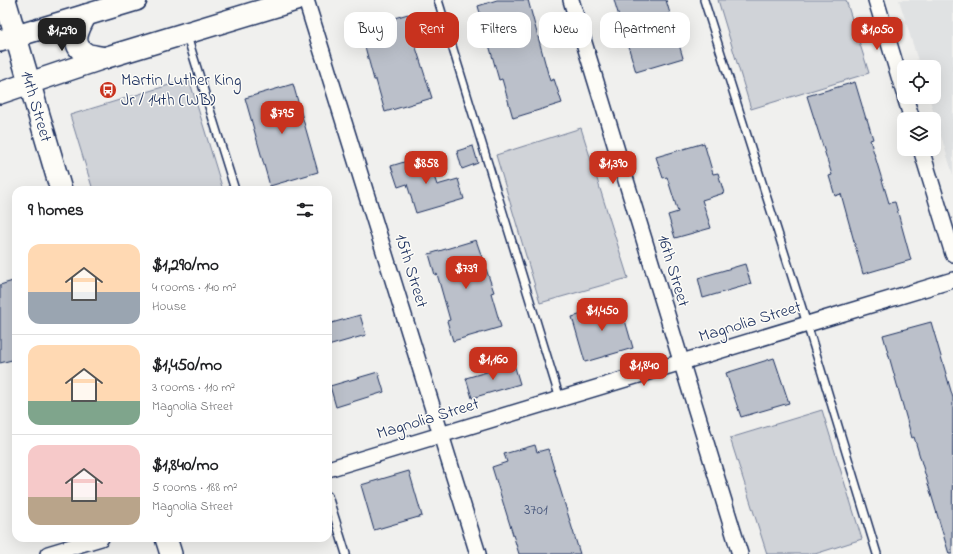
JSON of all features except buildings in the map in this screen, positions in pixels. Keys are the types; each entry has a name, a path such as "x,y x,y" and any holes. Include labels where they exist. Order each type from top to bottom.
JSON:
{"main road":[{"name":"14th Street","path":"5,0 8,38 30,82 61,186"},
{"path":"8,38 136,0"},
{"path":"0,93 104,58 296,0"},
{"path":"86,15 77,34 78,45 84,53 104,58"},
{"path":"167,542 171,554"}],"street":[{"name":"15th Street","path":"306,0 478,554"},
{"name":"16th Street","path":"571,0 740,554"},
{"path":"876,0 897,70"},
{"path":"923,156 953,254"},
{"name":"Magnolia Street","path":"332,468 953,280"},
{"path":"48,554 88,542"}],"lane":[{"path":"438,0 560,399"},
{"path":"704,0 807,324 877,554"},
{"path":"186,33 234,186"},
{"path":"332,509 346,554"}],"shaded area":[{"path":"718,0 846,0 869,73 751,109"},
{"path":"899,0 953,0 953,175 941,136 941,112 934,112 931,104 941,104 941,60 918,60"},
{"path":"189,79 222,186 92,186 70,115"},
{"path":"581,128 628,278 540,303 496,155"},
{"path":"822,410 862,539 815,554 767,554 730,438"}],"place":[{"name":"Martin Luther King Jr / 14th (WB)","path":"108,90"}]}
